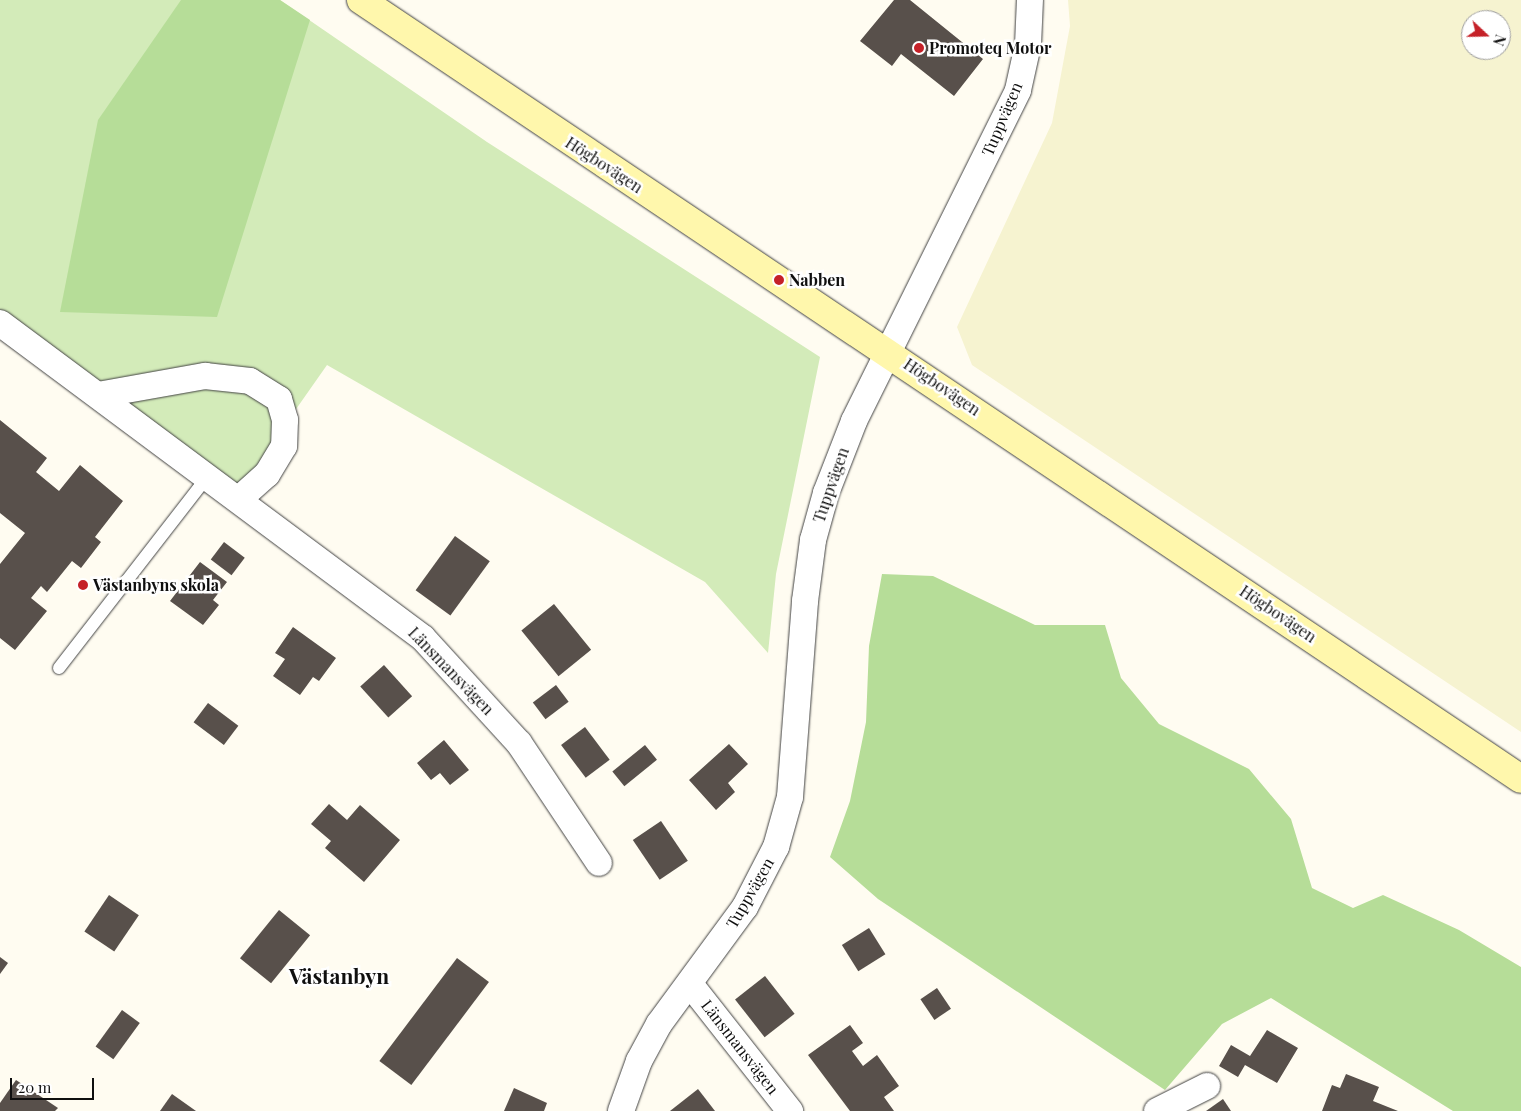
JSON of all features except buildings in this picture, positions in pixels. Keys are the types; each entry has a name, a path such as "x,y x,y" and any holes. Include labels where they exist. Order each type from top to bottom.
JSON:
{"main road":[{"name":"Högbovägen","path":"361,0 888,351 1521,779"}],"street":[{"name":"Tuppvägen","path":"621,1111 647,1046 745,907 776,847 790,797 812,540 854,421 1018,90 1028,45 1030,0"},
{"name":"Länsmansvägen","path":"3,331 98,395 423,638 519,743 599,862"},
{"path":"98,395 206,376 250,381 278,399 285,420 284,446 267,474 239,499"},
{"name":"Länsmansvägen","path":"690,984 790,1111"},
{"path":"1157,1111 1207,1086"}],"lane":[{"path":"59,668 208,476"}],"shaded area":[{"path":"1068,0 1521,0 1521,732 972,365 957,327 1052,123 1070,26"}],"green space":[{"path":"0,0 280,0 487,142 820,357 776,574 768,653 705,582 327,365 228,506 0,333"},
{"path":"181,0 280,0 310,20 217,317 60,312 98,120"},
{"path":"882,574 933,576 1035,625 1105,625 1121,678 1159,724 1249,769 1291,819 1312,888 1353,908 1383,895 1459,930 1521,967 1521,1111 1453,1111 1271,998 1222,1024 1165,1090 878,899 830,857 850,801 866,722 869,646"}],"place":[{"name":"Promoteq Motor","path":"919,48"},
{"name":"Nabben","path":"779,280"},
{"name":"Västanbyns skola","path":"83,585"}],"district":[{"name":"Västanbyn","path":"339,975"}]}
